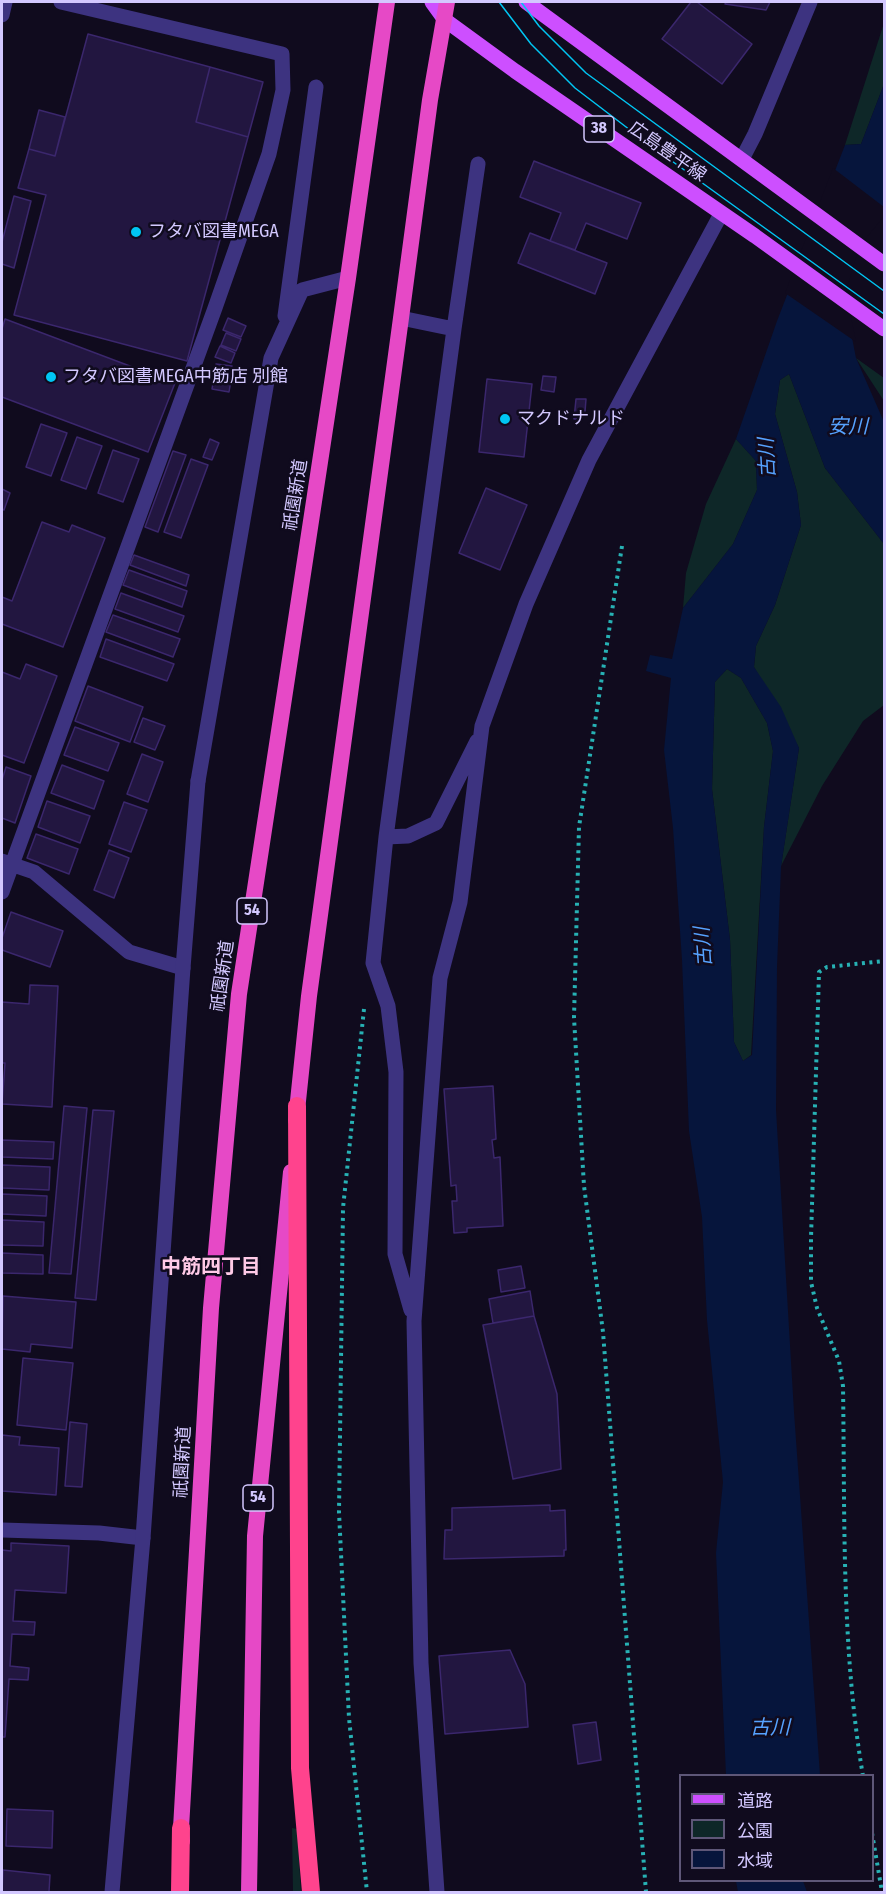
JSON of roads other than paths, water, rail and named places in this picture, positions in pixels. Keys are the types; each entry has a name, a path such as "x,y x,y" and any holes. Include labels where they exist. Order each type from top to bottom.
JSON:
{"highway":[{"name":"祇園新道","path":"185,1893 181,1828 211,1308 240,994 379,75 387,2"},
{"name":"54","path":"249,1893 255,1536 297,1106 310,985 430,100 447,2"},
{"path":"297,1106 300,1768 311,1893"},
{"path":"180,1893 181,1828"}],"main road":[{"name":"広島豊平線","path":"432,2 445,20 515,71 755,236 885,329"},
{"name":"広島豊平線","path":"526,2 885,264"}],"street":[{"path":"2,15 5,2"},
{"path":"2,892 7,863 216,308 269,154 284,90 282,54 61,2"},
{"path":"742,159 755,134 810,2"},
{"path":"283,331 316,87"},
{"path":"414,1321 395,1254 396,1072 388,1005 373,963 386,837 478,164"},
{"path":"386,837 408,836 436,823 482,730 526,604 589,460 721,214"},
{"path":"112,1893 143,1538 198,781 271,358 302,290 348,278"},
{"path":"401,318 454,329"},
{"path":"437,1893 421,1663 414,1321 440,978 460,902 482,730"},
{"path":"7,863 34,872 129,952 183,968"},
{"path":"2,1530 99,1533 143,1538"}],"water":[{"name":"古川","path":"884,84 884,211 856,245 843,292 856,358 884,422 884,544 825,468 789,374 780,380 775,414 797,492 801,525 775,605 756,646 754,667 781,707 799,748 781,867 777,967 776,1110 794,1412 820,1774 726,1774 716,1553 723,1482 707,1320 702,1217 689,1131 682,960 673,828 664,750 671,678 646,671 650,655 672,659 683,608 733,544 757,490 756,461 736,439 777,321 845,145 861,144","holes":["727,669 741,678 767,723 773,751 764,827 752,1055 743,1061 734,1042 730,940 712,789 715,682"]},
{"path":"736,1882 803,1882 807,1892 738,1892"}],"tram line":[{"path":"499,2 531,44 575,88 651,146 884,314"},
{"path":"521,2 539,26 586,73 884,291"}],"place":[{"name":"フタバ図書MEGA","path":"136,232"},
{"name":"フタバ図書MEGA中筋店 別館","path":"51,377"},
{"name":"マクドナルド","path":"505,419"}],"district":[{"name":"中筋四丁目","path":"211,1267"}],"water label":[{"name":"安川","path":"848,427"}]}
